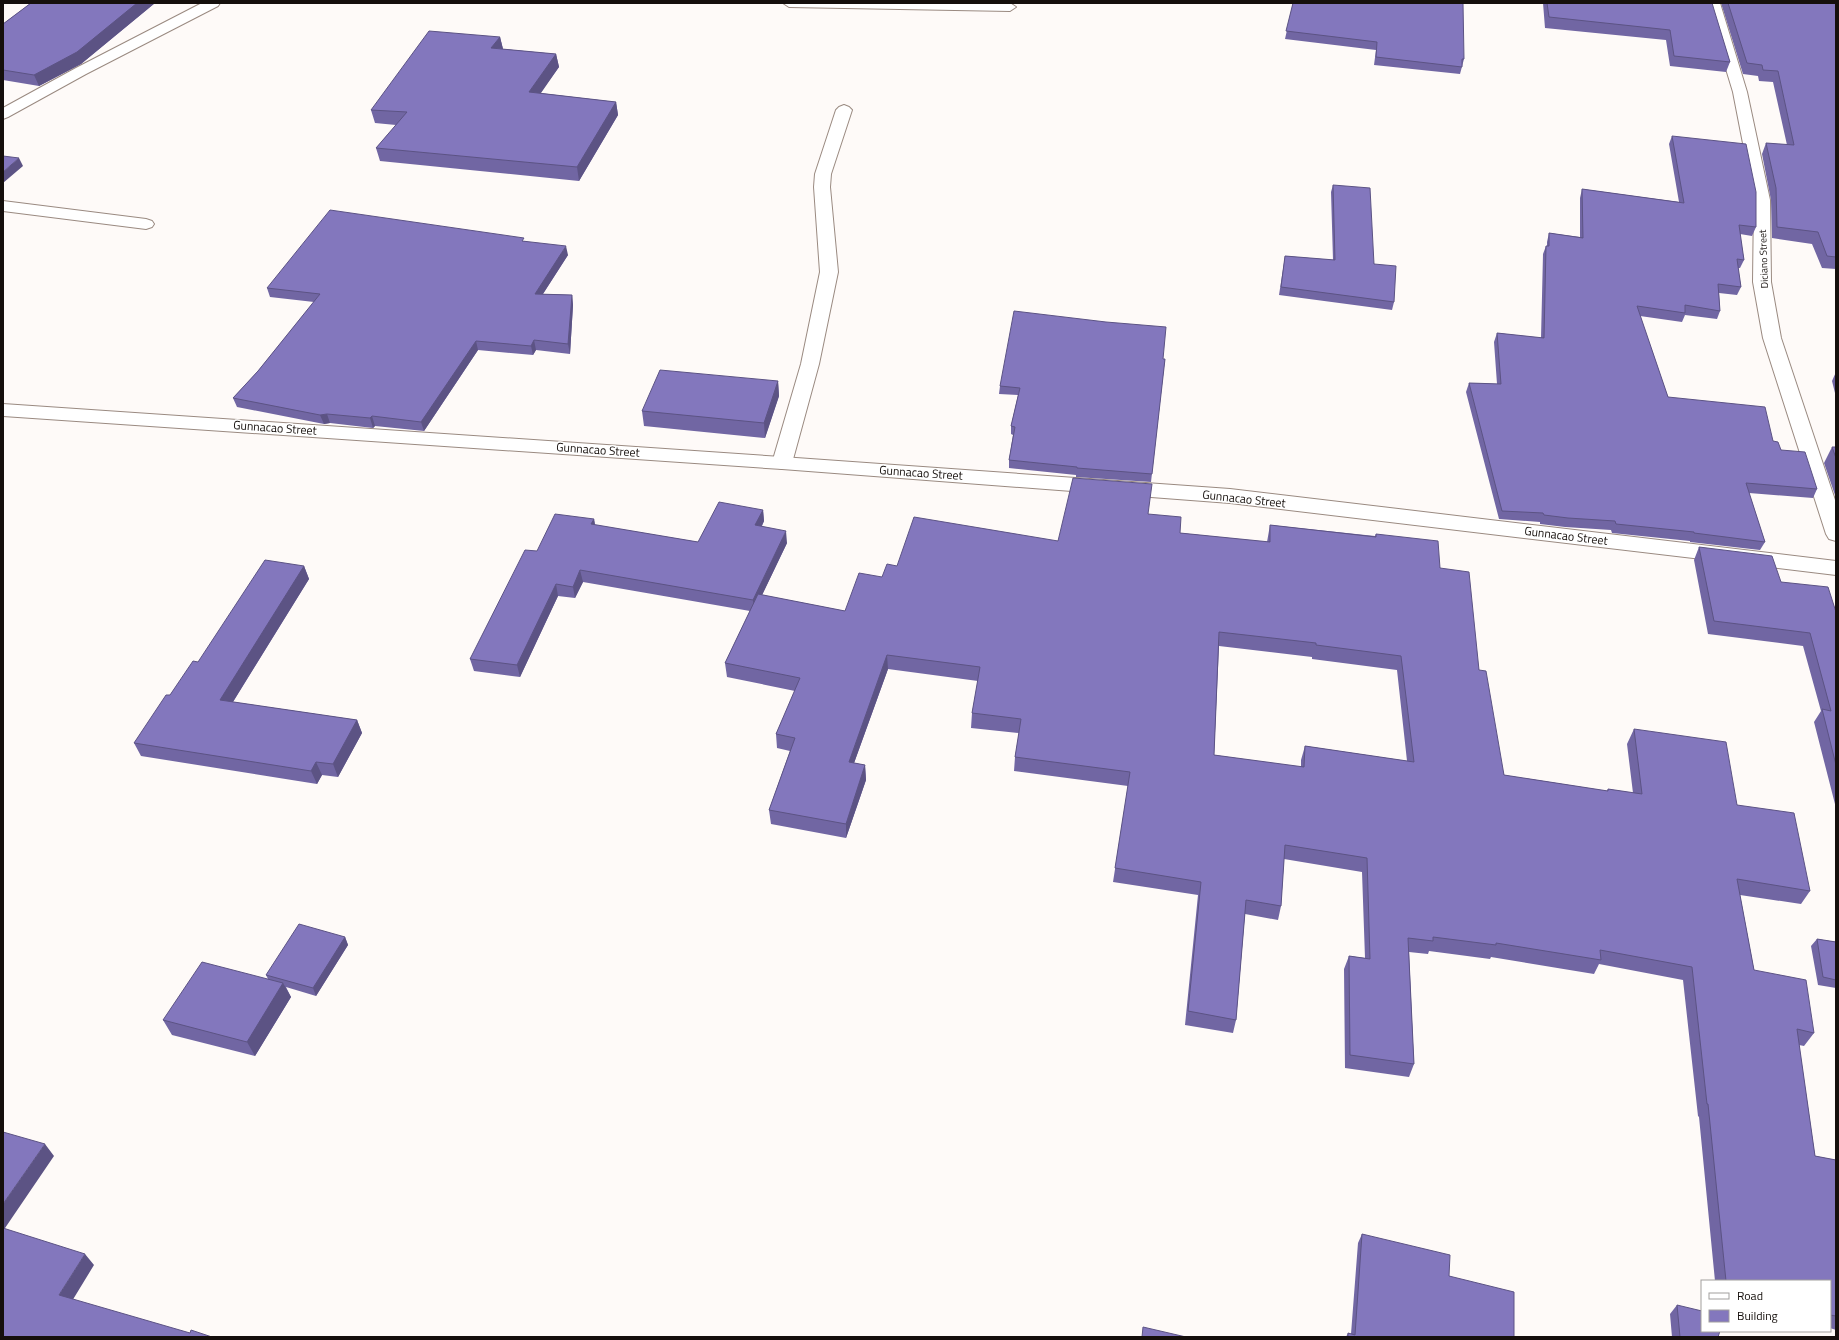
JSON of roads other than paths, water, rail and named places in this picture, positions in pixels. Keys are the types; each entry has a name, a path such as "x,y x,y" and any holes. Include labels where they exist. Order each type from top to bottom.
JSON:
{"street":[{"path":"3,114 81,71 213,3"},
{"name":"Diciano Street","path":"1714,3 1740,92 1762,200 1762,282 1772,338 1836,534"},
{"path":"782,462 810,364 829,272 822,187 823,174 844,110"},
{"path":"3,206 146,224"},
{"name":"Gunnacao Street","path":"3,410 782,462 1230,496 1836,568"}],"lane":[{"path":"788,3 1010,7"}]}
